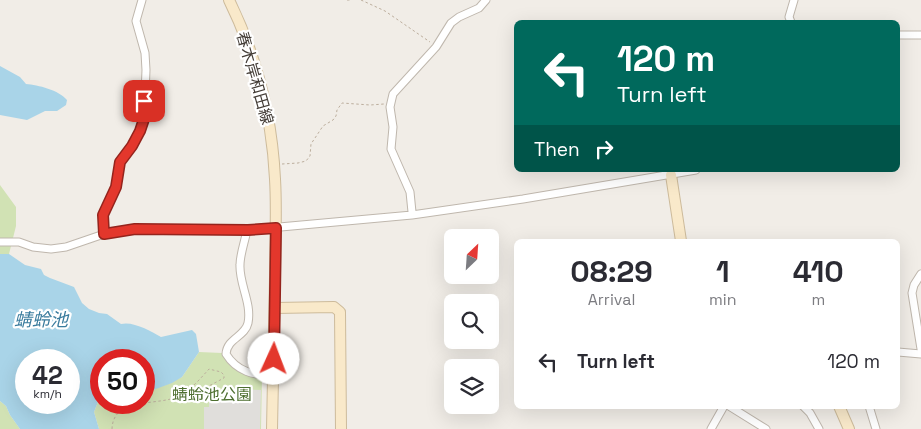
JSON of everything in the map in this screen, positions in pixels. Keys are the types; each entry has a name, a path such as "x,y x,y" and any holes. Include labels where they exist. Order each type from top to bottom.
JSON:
{"main road":[{"name":"春木岸和田線","path":"228,0 239,21 261,86 274,164 276,228 272,429"},
{"path":"670,174 681,239"},
{"path":"275,308 334,307 340,312 341,429"},
{"path":"840,409 849,429"}],"street":[{"path":"104,234 103,215 116,187 120,162 132,146 144,119 146,70 136,21 142,0"},
{"path":"412,212 410,192 391,149 393,127 390,104 393,94 436,47 451,23 459,17 479,8 486,0"},
{"path":"790,20 789,17 794,0"},
{"path":"900,35 921,35"},
{"path":"0,242 19,242 33,247 52,250 104,234 135,229 248,230 412,215 683,172"},
{"path":"248,230 240,265 248,308 248,321 246,329 228,345 226,354 230,361 246,372 273,376"},
{"path":"921,274 914,285 912,294 921,349"},
{"path":"900,352 921,354"},
{"path":"711,429 722,409"},
{"path":"734,409 762,428"},
{"path":"805,409 810,413 819,429"},
{"path":"870,409 876,429"}],"path":[{"path":"361,0 385,11 436,47"},
{"path":"274,164 306,161 310,156 311,144 323,126 333,120 342,103 390,104"},
{"path":"112,429 114,419 122,410 135,405 165,401 179,396 194,385 209,369 222,372 224,378 205,388 205,392 234,394"}],"green space":[{"path":"0,185 16,207 16,226 9,254 0,254"},
{"name":"蜻蛉池公園","path":"199,352 222,353 239,370 262,378 261,429 99,429 95,414 155,414 155,388 182,377"},
{"path":"0,401 6,406 20,429 0,429"}],"shaded area":[{"path":"230,389 261,390 260,429 204,429 204,407 209,407 209,398 230,399"}],"water":[{"path":"0,66 20,77 26,84 59,93 67,100 66,105 57,111 45,111 27,120 0,115"},
{"name":"蜻蛉池","path":"0,254 9,254 25,265 41,269 44,275 74,287 82,303 89,309 107,314 121,324 136,325 161,337 192,330 196,334 199,352 182,377 155,389 155,349 90,349 90,414 95,414 99,429 20,429 6,406 0,401"}],"route":[{"path":"144,101 144,119 140,131 120,162 116,187 103,215 104,234 135,229 248,230 276,228 274,359"}]}
